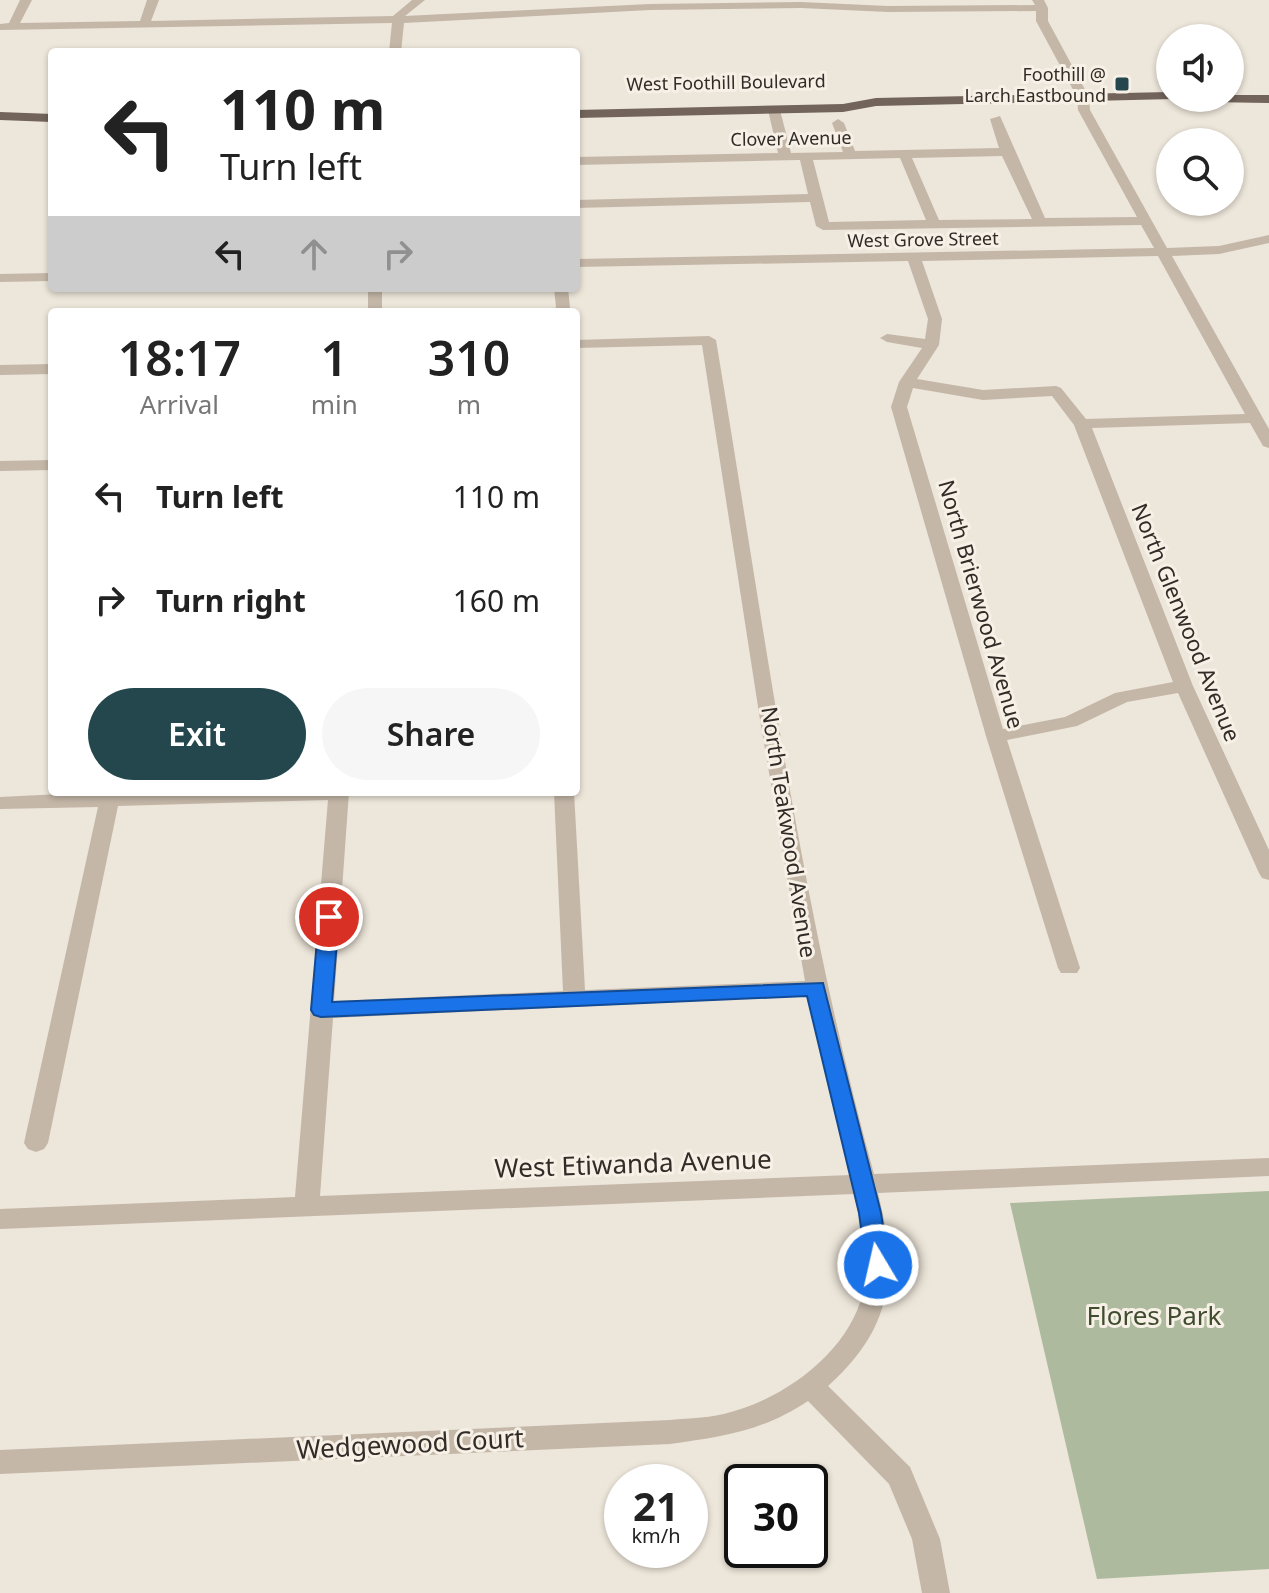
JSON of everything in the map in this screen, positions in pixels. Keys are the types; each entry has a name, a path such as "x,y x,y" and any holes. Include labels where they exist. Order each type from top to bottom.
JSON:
{"main road":[{"path":"1244,90 1269,93"},
{"path":"1244,99 1269,93"},
{"name":"West Foothill Boulevard","path":"580,114 843,108 876,102 1156,96"},
{"name":"West Foothill Boulevard","path":"580,103 853,97 876,102"},
{"path":"0,116 48,118"},
{"path":"0,123 25,118"}],"street":[{"path":"6,27 26,0"},
{"path":"144,25 153,0"},
{"path":"395,48 398,19 402,11 419,0"},
{"path":"6,27 398,19 650,7 1040,4 1042,21 1083,97 1084,110 1269,443"},
{"path":"774,110 785,156"},
{"path":"996,119 1007,152 1041,224"},
{"path":"838,123 850,154"},
{"name":"Clover Avenue","path":"580,161 1007,152"},
{"path":"904,153 934,224"},
{"path":"805,155 823,226 1145,221"},
{"path":"580,204 817,198"},
{"name":"West Grove Street","path":"580,263 1165,252 1219,250 1269,239"},
{"path":"887,338 932,345 935,319 914,257"},
{"path":"0,278 48,277"},
{"name":"North Teakwood Avenue","path":"580,344 709,340 816,988 878,1265 872,1307 840,1358 811,1386"},
{"name":"North Brierwood Avenue","path":"932,345 907,382 899,407 996,736 1069,968"},
{"path":"0,370 48,369"},
{"name":"North Glenwood Avenue","path":"907,382 983,395 1056,391 1082,424 1184,686 1269,873"},
{"path":"1082,424 1255,418"},
{"path":"0,466 48,465"},
{"path":"996,736 1070,722 1122,697 1184,686"},
{"path":"0,803 110,796 36,1143"},
{"path":"307,1206 339,796"},
{"path":"564,796 574,998"},
{"path":"321,1010 816,988"},
{"name":"West Etiwanda Avenue","path":"0,1219 1269,1167"},
{"path":"811,1386 900,1476 926,1539 936,1593"},
{"name":"Wedgewood Court","path":"0,1462 670,1432 730,1424 771,1408 811,1386"}],"green space":[{"name":"Flores Park","path":"1269,1191 1269,1569 1097,1579 1010,1203"}],"place":[{"name":"Foothill @ Larch Eastbound","path":"1122,84"}],"route":[{"path":"329,917 321,1010 816,988 870,1213 878,1265"}]}
